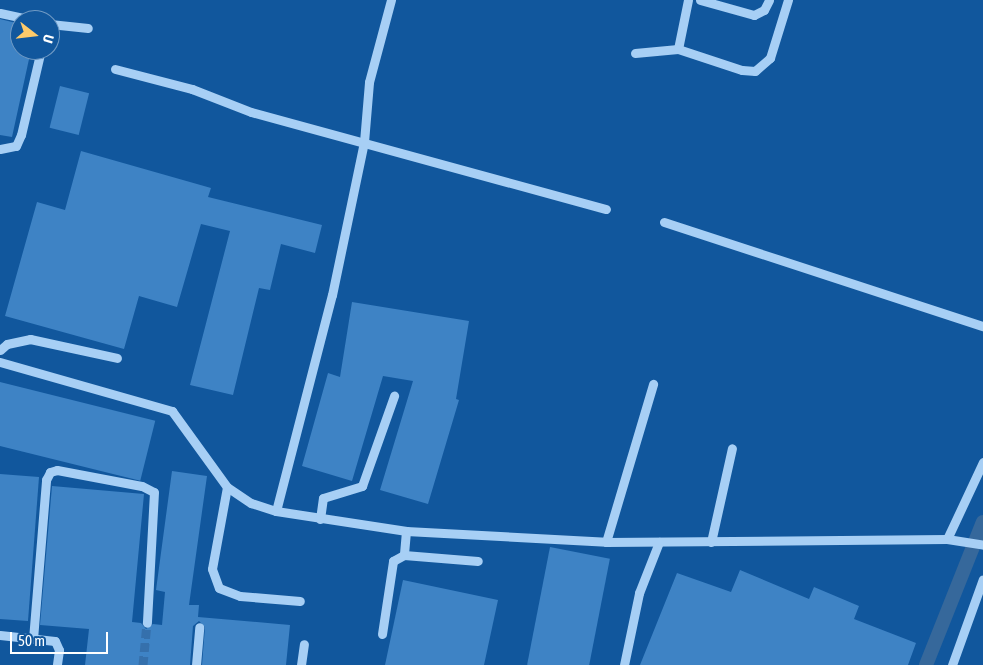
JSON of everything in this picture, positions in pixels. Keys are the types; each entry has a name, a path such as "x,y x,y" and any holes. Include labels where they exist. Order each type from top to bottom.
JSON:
{"street":[{"path":"276,511 332,295 364,142 369,82 391,0"},
{"path":"678,49 688,0"},
{"path":"700,0 754,14 764,10 769,0"},
{"path":"635,54 678,49 742,70 755,71 770,58 788,0"},
{"path":"60,25 88,28"},
{"path":"0,149 16,146 21,135 39,60"},
{"path":"114,69 192,89 251,112 606,209"},
{"path":"664,222 983,326"},
{"path":"0,350 7,344 30,339 117,358"},
{"path":"0,362 172,411 227,487 250,504 276,511 406,531 606,542 947,539 983,545"},
{"path":"606,542 653,384"},
{"path":"320,519 323,498 362,486 394,396"},
{"path":"711,542 732,448"},
{"path":"947,539 983,462"},
{"path":"33,639 46,480 50,472 57,470 142,486 154,492 147,623"},
{"path":"227,487 212,569 219,588 240,596 300,601"},
{"path":"404,556 406,531"},
{"path":"624,665 639,593 659,542"},
{"path":"382,634 392,561 404,556 478,561"},
{"path":"952,665 983,579"},
{"path":"196,665 199,627"},
{"path":"0,635 55,641 59,650 57,665"},
{"path":"301,665 304,644"}],"building":[{"path":"0,19 10,22 10,60 29,60 12,137 0,135"},
{"path":"60,86 89,93 79,135 50,128"},
{"path":"81,151 211,188 208,197 322,225 315,253 281,244 270,290 259,288 233,395 190,385 230,231 201,224 177,307 139,296 124,349 5,316 37,202 65,210"},
{"path":"352,302 469,321 456,399 459,400 428,504 380,490 413,381 383,376 352,481 302,466 328,373 340,377"},
{"path":"0,382 155,421 140,481 0,446"},
{"path":"172,471 207,476 189,605 199,605 198,617 290,625 286,665 202,665 205,627 199,621 193,626 190,665 85,665 89,629 40,625 52,486 144,494 132,622 141,623 146,629 153,624 162,625 165,592 156,590"},
{"path":"0,474 39,477 28,621 0,619"},
{"path":"550,547 610,559 589,665 527,665"},
{"path":"740,570 809,599 814,587 859,606 854,619 916,643 908,665 640,665 677,573 731,592"},
{"path":"403,580 498,600 484,665 385,665"}],"waterway":[{"path":"926,665 983,522"}],"tunnel":[{"path":"143,665 147,623"}]}
